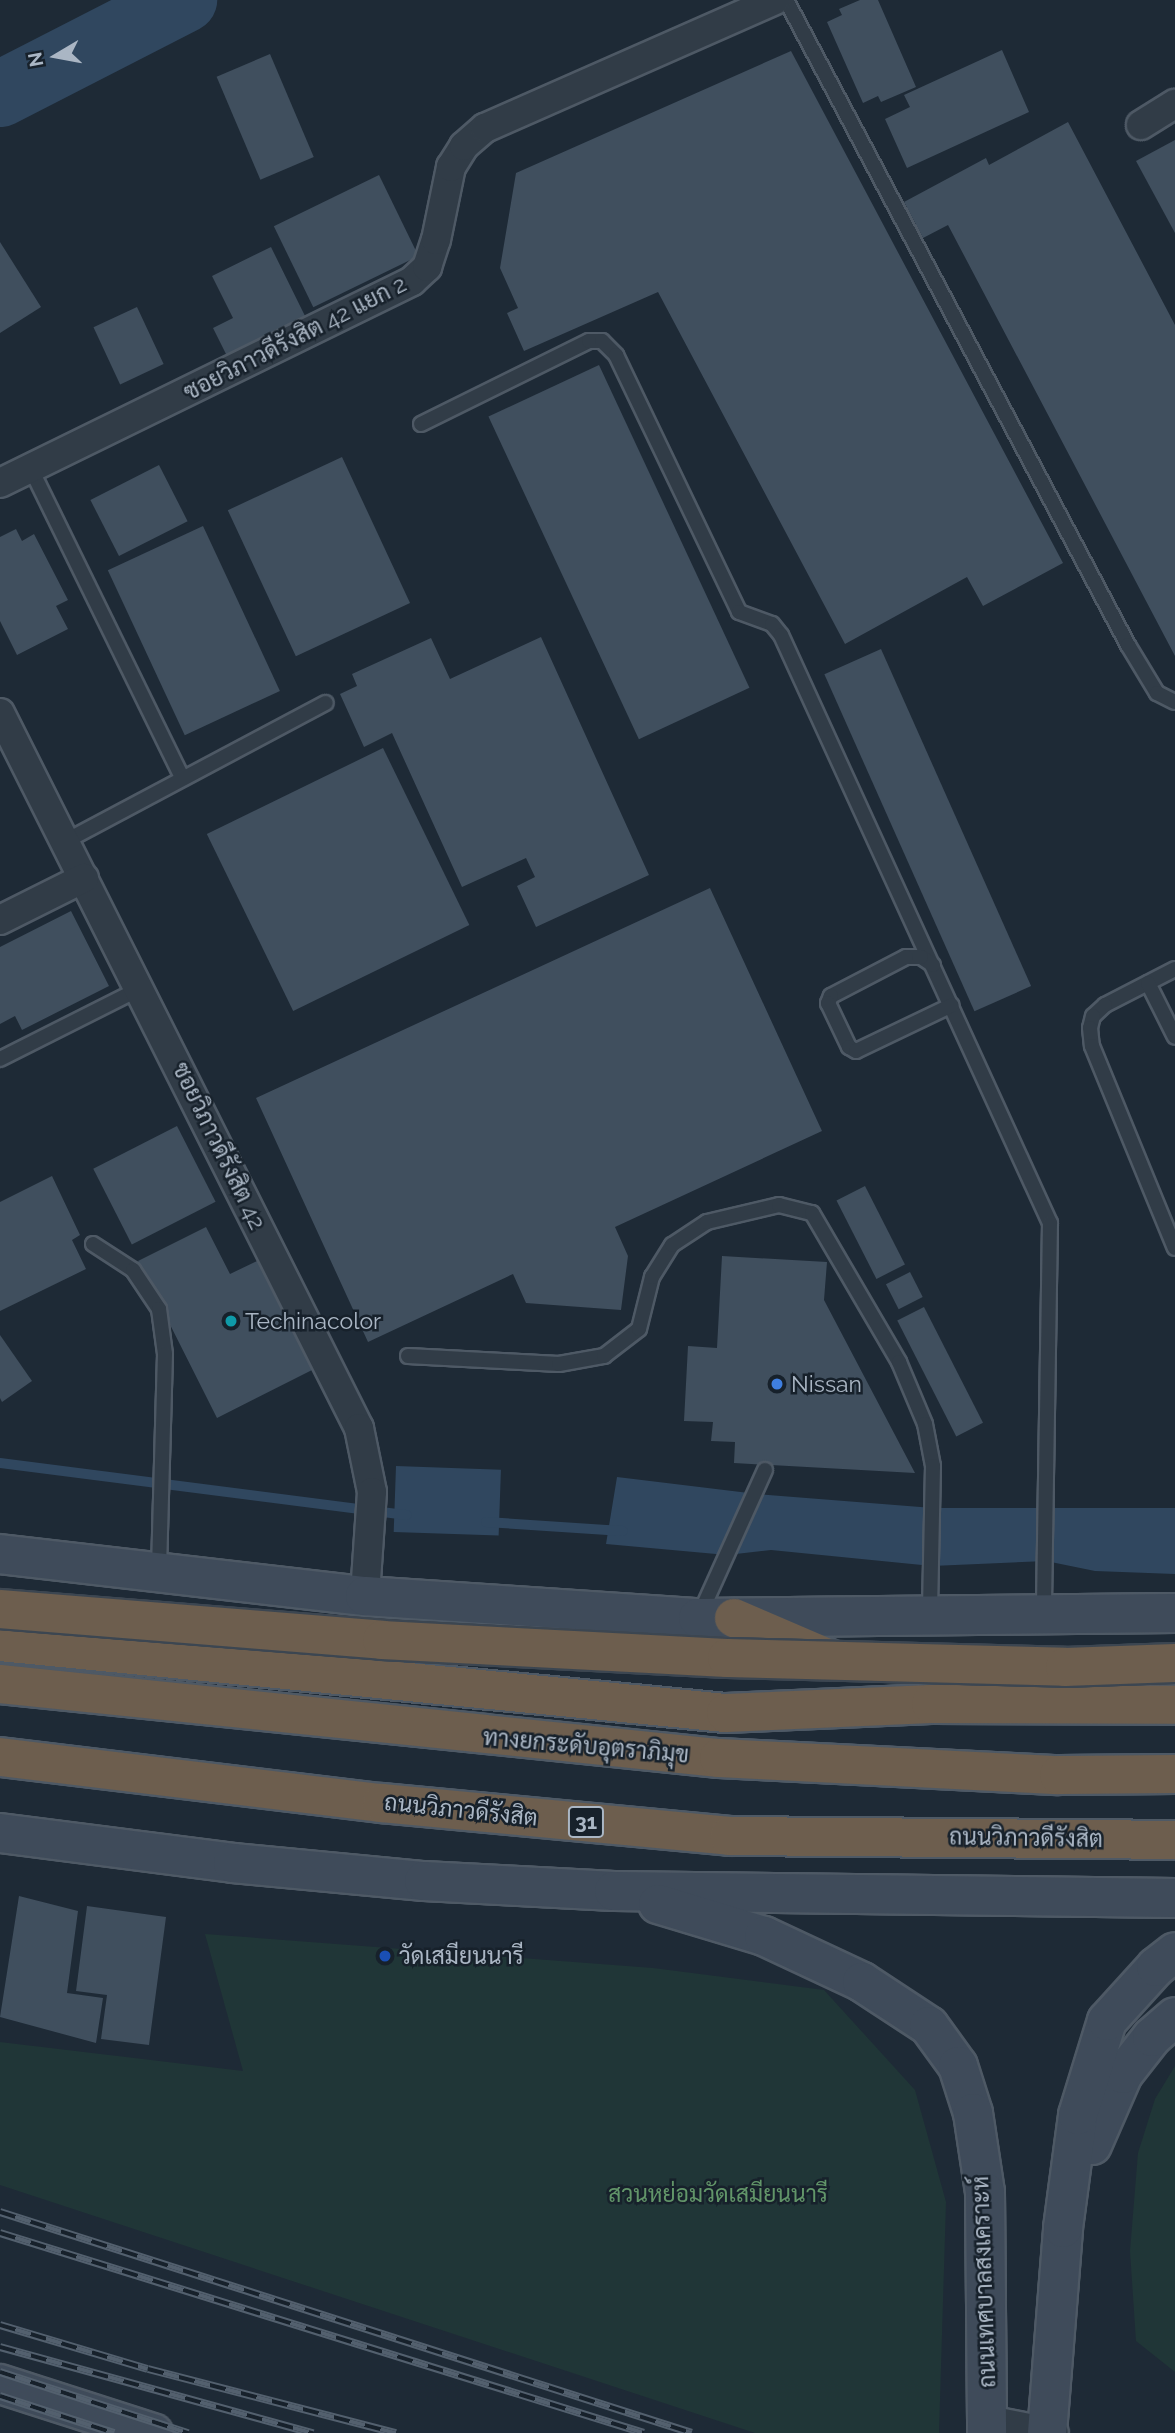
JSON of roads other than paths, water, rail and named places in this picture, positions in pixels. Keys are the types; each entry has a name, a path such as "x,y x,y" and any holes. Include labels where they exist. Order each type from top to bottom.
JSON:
{"highway":[{"path":"0,1609 382,1640 727,1658 1065,1667 1175,1663"},
{"path":"716,1618 931,1704"},
{"path":"0,1642 726,1713 931,1704 1175,1705"},
{"name":"ทางยกระดับอุตราภิมุข","path":"0,1684 719,1758 1059,1776 1175,1774"},
{"name":"31","path":"0,1741 375,1784 722,1814 1171,1831"},
{"name":"ถนนวิภาวดีรังสิต","path":"0,1757 382,1803 729,1836 1171,1831"}],"main road":[{"path":"0,1554 365,1597 716,1618 1175,1613"},
{"path":"0,1833 356,1874 614,1891 1175,1898"},
{"name":"ถนนเทศบาลสงเคราะห์","path":"614,1891 764,1936 862,1982 929,2026 958,2066 973,2113 985,2192 987,2427"},
{"path":"1049,2432 1063,2228 1078,2115 1107,2021 1156,1967 1175,1952"},
{"path":"1063,2228 1105,2110 1124,2074 1152,2036 1175,2017"},
{"path":"0,2384 153,2433"}],"street":[{"name":"ซอยวิภาวดีรังสิต 42 แยก 2","path":"0,483 412,281 427,267 436,240 451,167 464,146 485,128 775,0"},
{"path":"1141,125 1175,104"},
{"name":"ซอยวิภาวดีรังสิต 42","path":"0,713 141,988 359,1428 372,1492 373,1521 365,1597"},
{"path":"0,920 84,878"},
{"path":"987,2427 1049,2432"}],"lane":[{"path":"786,0 1128,645 1157,693 1175,702"},
{"path":"421,424 589,341 602,341 612,349 739,612 772,624 781,635 1051,1223 1046,1340 1048,1508 1044,1616"},
{"path":"32,469 182,777"},
{"path":"66,841 182,777 326,703"},
{"path":"933,965 921,957 906,957 831,996 828,1003 849,1047 856,1051 952,1005"},
{"path":"1175,969 1105,1005 1093,1016 1090,1028 1093,1046 1175,1248"},
{"path":"1148,983 1175,1037"},
{"path":"0,1059 141,988"},
{"path":"408,1356 559,1364 604,1356 639,1329 652,1277 672,1245 707,1222 779,1205 812,1213 900,1362 925,1424 933,1466 929,1616"},
{"path":"93,1244 133,1270 159,1309 165,1354 159,1574"},
{"path":"716,1618 727,1555 757,1494 765,1470"}],"water":[{"path":"396,1466 501,1470 499,1536 394,1532"},
{"path":"617,1477 757,1494 933,1508 1175,1508 1175,1574 1095,1571 1046,1561 932,1566 771,1550 727,1555 606,1544"}],"waterway":[{"path":"0,94 184,0"},
{"path":"0,1463 407,1515"},
{"path":"486,1522 623,1531"}],"railway":[{"path":"0,2212 692,2433"},
{"path":"0,2233 644,2433"},
{"path":"0,2325 148,2369 396,2433"},
{"path":"0,2347 313,2433"},
{"path":"0,2372 188,2433"},
{"path":"0,2396 114,2433"}],"place":[{"name":"Techinacolor","path":"231,1321"},
{"name":"Nissan","path":"777,1384"},
{"name":"วัดเสมียนนารี","path":"385,1956"}],"park label":[{"name":"สวนหย่อมวัดเสมียนนารี","path":"718,2194"}]}
